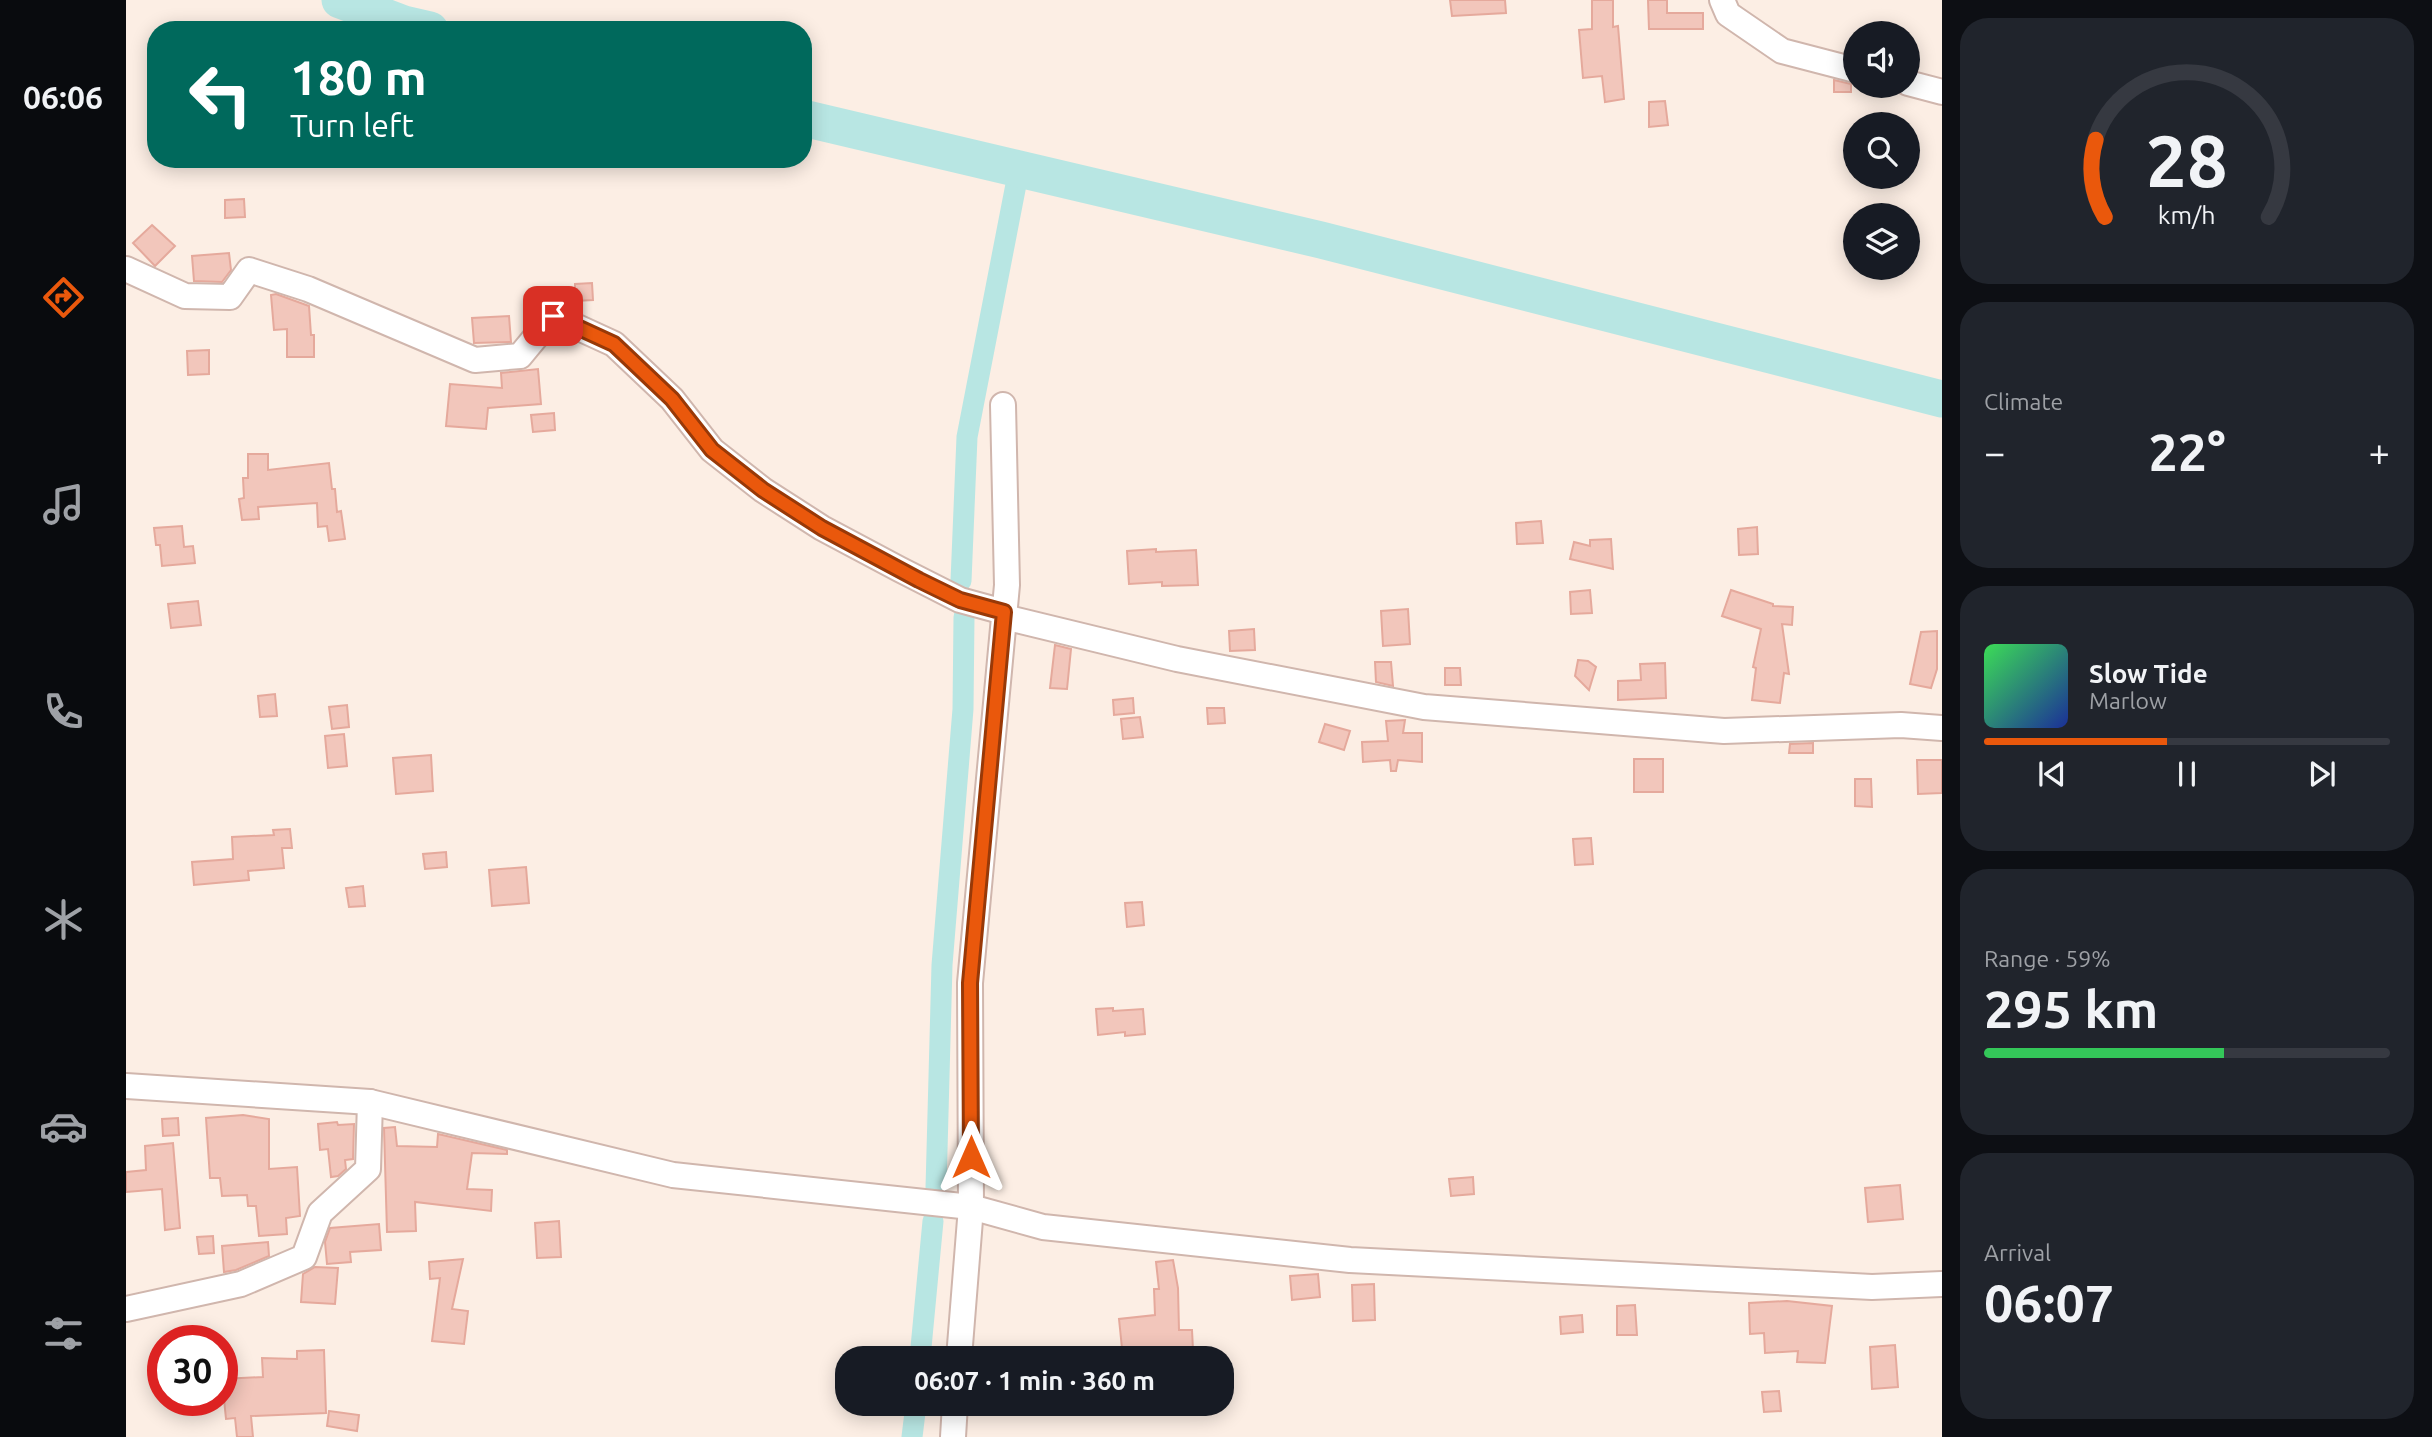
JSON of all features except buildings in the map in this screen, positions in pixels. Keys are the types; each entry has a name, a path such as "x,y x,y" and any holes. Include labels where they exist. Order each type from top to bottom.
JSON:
{"street":[{"path":"1722,0 1728,14 1782,51 1843,67"},
{"path":"1920,86 1942,92"},
{"path":"126,269 186,296 230,297 249,270 308,289 475,360 520,356 553,316 614,344 672,399 712,450 763,490 822,528 960,600 1177,659 1424,707 1724,731 1900,725 1942,727"},
{"path":"960,1346 971,1207 970,983 1007,585 1003,405"},
{"path":"126,1086 370,1102 673,1175 971,1207 1043,1227 1350,1260 1872,1287 1942,1284"},
{"path":"126,1309 241,1284 304,1257 320,1213 368,1169 370,1102"},
{"path":"953,1437 954,1416"}],"waterway":[{"path":"340,0 396,21"},
{"path":"812,120 1321,240 1942,399"},
{"path":"961,581 967,437 1019,169"},
{"path":"936,1188 942,965 963,709 964,617"},
{"path":"921,1346 933,1221"},
{"path":"912,1437 915,1416"}],"route":[{"path":"553,316 614,344 672,399 712,450 763,490 822,528 919,580 960,600 1004,612 970,983 971,1157"}]}
